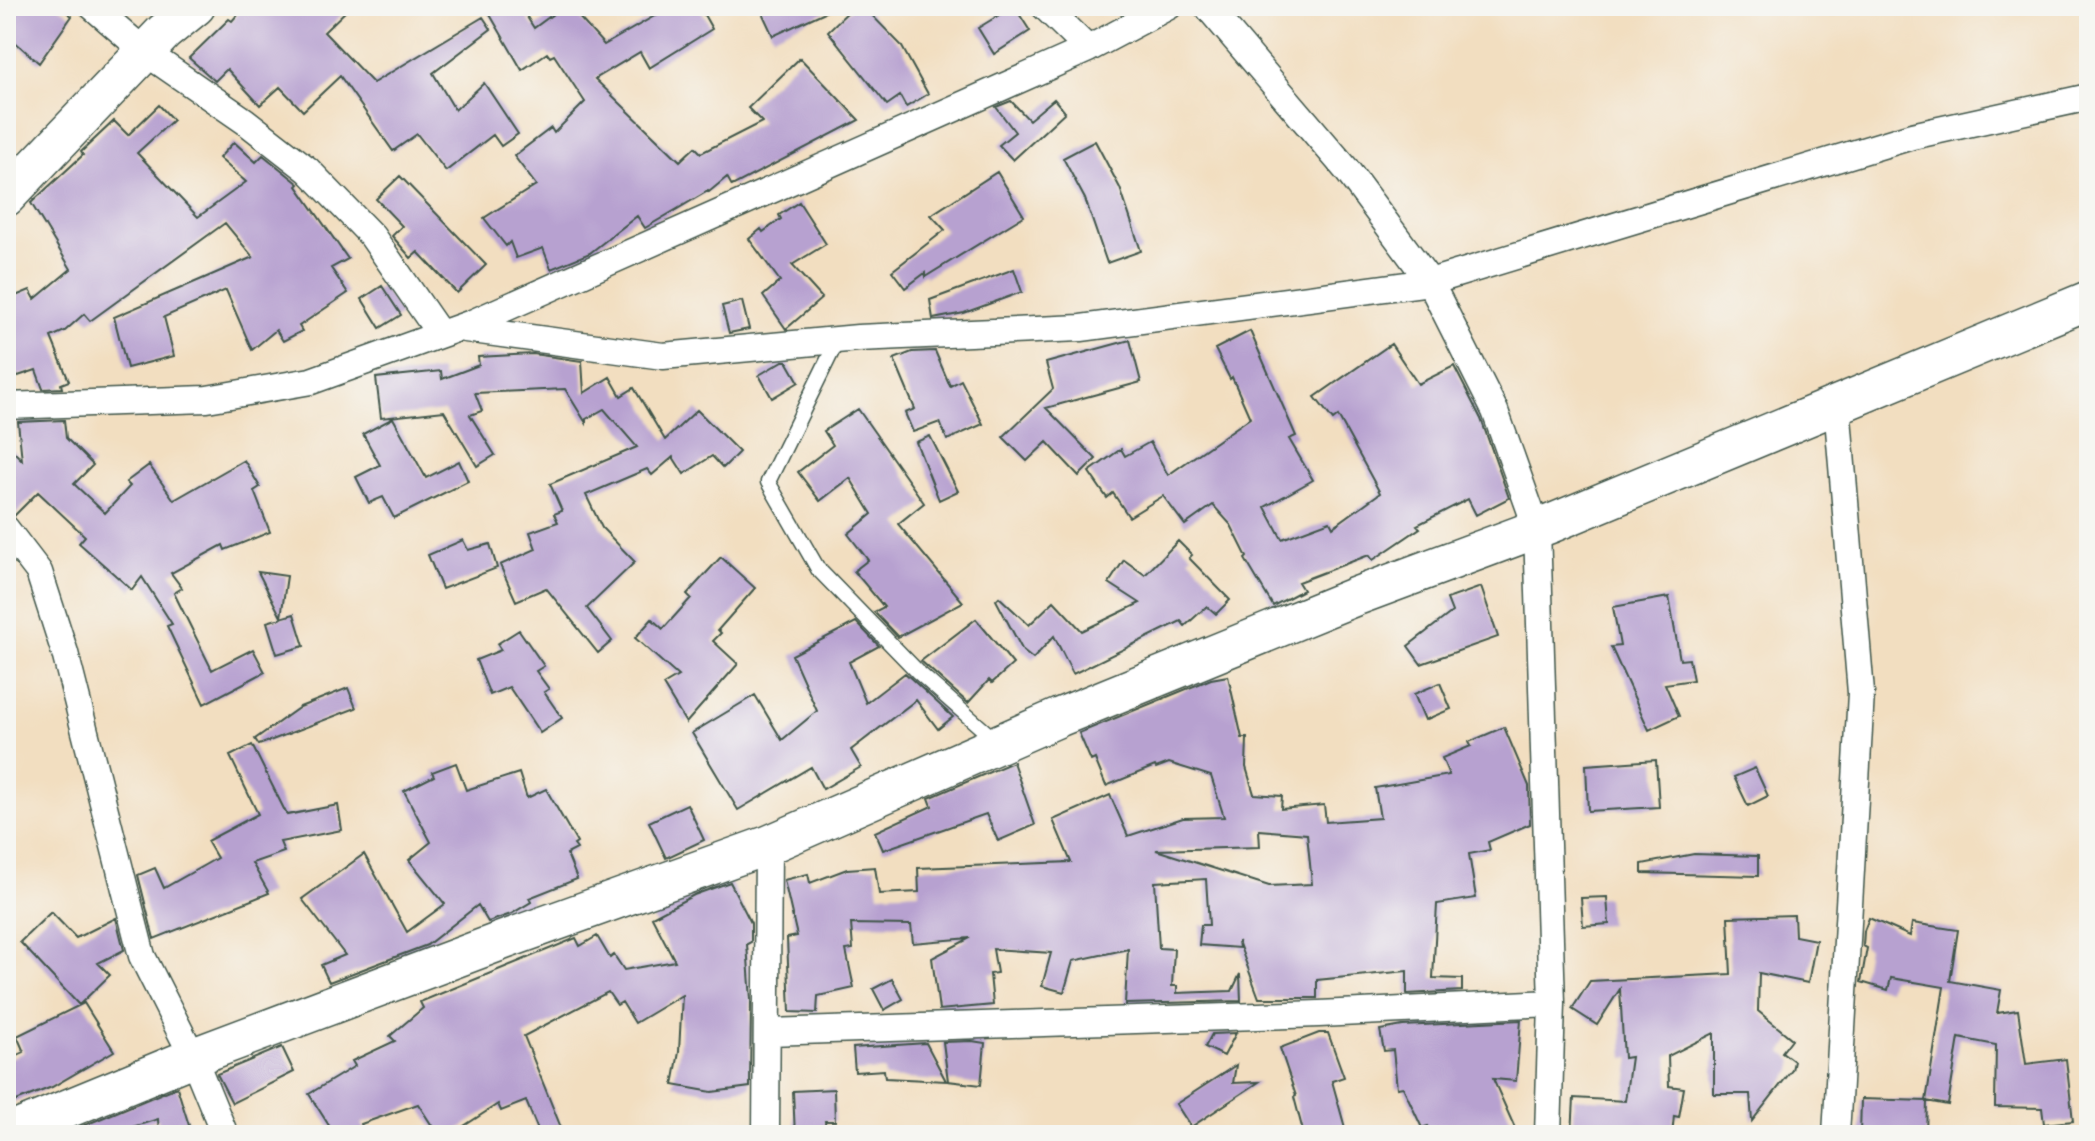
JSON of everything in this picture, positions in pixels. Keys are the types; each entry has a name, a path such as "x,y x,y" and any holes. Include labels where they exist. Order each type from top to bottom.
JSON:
{"street":[{"path":"92,6 145,52 245,121 308,170 372,236 449,331 663,356 838,339 1081,328 1430,282 1912,136 2089,97"},
{"path":"6,197 164,32 196,6"},
{"path":"1044,6 1088,49"},
{"path":"6,406 221,396 311,381 449,331 1088,49 1169,6"},
{"path":"1207,6 1346,169 1430,282 1495,411 1537,529 1552,1003 1548,1135"},
{"path":"6,1134 193,1057 768,845 999,744 1354,597 1537,529 2089,300"},
{"path":"1836,1135 1861,693 1837,405"},
{"path":"6,529 39,572 65,653 142,956 193,1057 225,1135"},
{"path":"766,1135 768,845"},
{"path":"769,1032 1552,1003"}],"lane":[{"path":"838,339 768,482 818,569 918,672 999,744"}],"building":[{"path":"6,6 58,6 72,16 39,63 6,34"},
{"path":"245,6 351,6 324,32 373,83 483,17 491,29 433,73 455,110 484,83 518,134 501,146 493,135 446,171 417,134 393,151 340,76 303,111 280,87 260,105 227,69 215,81 189,58"},
{"path":"485,6 520,6 534,28 564,6 569,6 604,45 672,6 699,6 712,29 649,68 640,52 595,79 680,161 695,147 701,153 762,122 748,108 800,58 859,120 732,186 727,177 709,192 645,228 637,216 590,253 551,269 543,248 516,258 510,242 506,246 484,218 536,185 514,156 551,128 554,133 585,102 554,55 550,57 547,53 522,70"},
{"path":"759,6 838,6 773,36"},
{"path":"854,6 863,6 901,45 928,94 906,107 900,96 887,105 828,31"},
{"path":"1014,6 1030,31 994,54 978,28"},
{"path":"1054,99 1065,112 1013,160 999,145 1015,132 996,107 1011,101 1029,120"},
{"path":"159,105 173,120 137,153 198,217 246,182 219,158 234,142 256,162 263,155 299,184 297,186 348,259 331,268 348,293 299,326 302,331 283,341 276,330 252,350 226,290 164,317 174,356 127,368 114,317 253,257 225,223 90,321 84,314 65,331 51,337 69,381 61,384 62,388 43,389 36,370 6,380 6,300 30,290 35,299 71,269 31,203 114,121 128,135"},
{"path":"1095,141 1120,188 1141,251 1107,263 1085,199 1063,158"},
{"path":"997,172 1024,216 925,277 925,273 905,288 892,271 945,230 931,215"},
{"path":"400,176 486,265 457,293 418,252 411,258 392,236 402,226 376,199"},
{"path":"799,202 826,244 792,265 822,298 786,329 763,296 780,281 749,239 781,219 779,215"},
{"path":"1014,269 1022,292 964,313 933,319 930,300"},
{"path":"382,286 401,315 380,328 362,299"},
{"path":"742,301 749,329 729,333 722,306"},
{"path":"1250,331 1296,436 1289,439 1313,480 1265,507 1282,539 1330,521 1333,527 1380,493 1338,416 1333,420 1315,397 1391,344 1418,384 1454,366 1481,419 1509,498 1476,515 1468,499 1417,525 1420,528 1373,560 1369,555 1298,582 1303,590 1273,606 1245,559 1247,557 1231,525 1213,505 1185,525 1163,496 1129,517 1113,493 1107,498 1089,472 1121,449 1125,456 1150,442 1168,475 1250,418 1232,377 1230,379 1215,349"},
{"path":"1130,340 1141,382 1046,408 1096,459 1079,476 1047,442 1027,461 1003,437 1053,389 1046,363"},
{"path":"935,351 950,386 961,380 983,424 947,440 940,422 913,432 905,413 915,409 894,359 912,352"},
{"path":"533,354 582,361 584,393 610,377 621,396 634,388 665,440 697,410 739,452 723,468 712,456 684,474 673,457 652,475 647,469 586,495 602,528 635,562 587,608 612,641 598,653 546,588 516,601 500,565 536,549 530,532 558,522 554,514 562,511 550,484 637,447 604,409 586,419 586,423 565,389 475,393 482,411 470,415 495,455 477,466 444,411 381,418 376,378 441,371 442,379 479,365 478,357"},
{"path":"787,361 799,382 772,398 759,375"},
{"path":"858,409 924,503 898,524 963,602 898,637 874,612 884,607 854,571 868,560 848,534 872,514 850,478 820,501 798,472 833,445 824,431"},
{"path":"393,418 426,478 459,461 468,481 394,518 383,497 369,503 356,477 380,465 363,434"},
{"path":"64,420 66,438 93,465 74,484 105,513 130,486 126,482 149,465 174,500 244,460 260,487 254,491 270,532 225,550 223,545 171,573 182,588 174,593 212,670 253,649 265,672 204,704 167,626 172,624 142,577 132,590 79,543 85,536 38,492 14,516 6,513 6,444 22,460 18,422"},
{"path":"930,436 958,491 939,500 916,442"},
{"path":"463,540 468,550 490,544 497,568 442,589 428,555"},
{"path":"1178,541 1192,555 1189,558 1230,600 1216,614 1207,606 1185,626 1181,621 1073,674 1054,636 1033,659 1023,651 996,600 999,597 1029,625 1054,601 1082,631 1140,603 1109,583 1124,560 1145,575"},
{"path":"721,557 755,588 718,630 721,633 713,641 738,664 686,723 663,685 678,676 635,638 652,619 663,629 691,598 687,594"},
{"path":"258,572 287,576 281,617"},
{"path":"1481,587 1498,637 1421,664 1408,646 1452,612 1447,599"},
{"path":"1669,597 1680,660 1689,659 1693,680 1665,684 1679,716 1649,730 1611,647 1620,646 1613,607"},
{"path":"294,614 304,646 277,654 267,622"},
{"path":"976,619 1013,664 992,683 989,680 968,703 921,661"},
{"path":"856,622 879,646 849,662 866,703 905,673 953,717 938,729 916,700 851,750 861,767 823,789 811,767 738,810 692,733 755,695 782,740 817,711 792,655"},
{"path":"519,630 544,666 536,671 549,689 544,692 562,718 540,733 509,687 490,695 476,660 501,650 497,644"},
{"path":"1228,676 1242,738 1247,738 1246,767 1254,794 1282,796 1281,809 1324,805 1326,822 1380,818 1375,788 1449,775 1442,758 1504,727 1529,786 1530,824 1488,842 1490,850 1469,854 1476,898 1437,904 1433,978 1462,979 1462,991 1407,994 1407,971 1317,980 1317,998 1259,998 1238,941 1239,948 1199,945 1201,925 1209,925 1206,879 1155,882 1159,948 1174,949 1172,986 1177,986 1177,993 1232,991 1240,974 1241,1001 1125,1004 1128,949 1073,961 1064,992 1042,986 1051,953 993,949 997,973 990,974 993,1005 939,1010 932,958 970,938 913,943 911,925 851,924 853,949 846,950 854,988 818,996 817,1013 790,1012 787,938 797,936 784,880 808,874 810,883 847,869 875,867 879,894 919,892 918,868 1071,862 1053,820 1110,795 1128,836 1183,818 1224,817 1211,776 1169,763 1106,786 1095,759 1091,761 1079,733 1211,679","holes":["1259,830 1307,834 1312,884 1269,886 1156,850 1260,847"]},
{"path":"1440,683 1451,709 1425,720 1414,694"},
{"path":"348,688 356,708 259,745 255,739 300,707"},
{"path":"252,745 287,815 338,805 342,830 280,842 284,852 252,863 269,893 154,939 138,875 155,868 164,888 217,858 207,841 258,814 230,756"},
{"path":"1656,760 1659,807 1588,811 1586,765"},
{"path":"1013,762 1035,825 998,841 986,814 883,850 875,832 932,806 929,798"},
{"path":"456,763 466,790 519,773 527,798 546,789 577,843 574,845 577,849 567,854 577,879 529,898 531,902 511,914 488,922 478,905 427,945 329,982 321,965 345,955 302,899 364,854 407,932 445,904 409,860 431,842 404,791 434,776 432,772"},
{"path":"1755,768 1768,796 1748,806 1734,777"},
{"path":"687,804 704,840 666,858 649,822"},
{"path":"1694,854 1758,856 1758,876 1642,873 1642,864"},
{"path":"730,882 751,923 751,942 747,944 751,1000 750,1087 712,1092 673,1085 679,1052 682,995 635,1023 622,1002 617,1005 608,992 524,1036 564,1135 540,1135 526,1101 501,1111 498,1104 450,1135 438,1135 418,1104 361,1124 369,1135 335,1135 309,1094 355,1066 352,1061 395,1041 390,1036 423,1008 420,1002 576,938 580,946 597,936 610,958 614,955 624,970 675,961 652,917 694,895"},
{"path":"1607,897 1609,924 1583,926 1581,898"},
{"path":"51,912 76,938 116,918 124,950 98,963 110,975 79,1005 20,942"},
{"path":"1794,915 1795,936 1816,940 1808,983 1759,973 1758,1011 1792,1039 1782,1052 1794,1061 1792,1070 1752,1121 1750,1094 1714,1094 1714,1033 1668,1056 1669,1086 1684,1088 1679,1117 1674,1116 1672,1135 1572,1135 1574,1098 1625,1101 1631,1057 1624,1058 1620,989 1597,1025 1572,1009 1590,981 1731,974 1728,917"},
{"path":"1869,918 1910,936 1912,923 1958,930 1950,981 2001,990 1997,1013 2018,1010 2026,1064 2066,1059 2073,1121 2044,1124 2042,1108 1995,1107 1996,1045 1959,1038 1948,1105 1926,1101 1944,987 1891,978 1888,990 1861,982 1867,948 1863,946 1864,931"},
{"path":"892,979 903,999 884,1010 873,989"},
{"path":"84,1003 114,1051 52,1087 6,1105 6,1060 24,1052 17,1036"},
{"path":"1521,1020 1516,1081 1493,1079 1518,1135 1434,1135 1428,1126 1422,1128 1403,1087 1397,1088 1393,1050 1384,1051 1380,1030"},
{"path":"1236,1033 1224,1056 1205,1047 1212,1034"},
{"path":"1319,1033 1328,1033 1344,1077 1332,1081 1347,1135 1304,1135 1296,1096 1280,1048"},
{"path":"943,1042 985,1043 981,1085 948,1081"},
{"path":"926,1043 946,1081 885,1078 884,1070 855,1072 853,1048"},
{"path":"282,1047 294,1072 232,1103 217,1074"},
{"path":"1236,1065 1233,1083 1259,1082 1191,1127 1176,1104"},
{"path":"177,1087 192,1135 159,1135 158,1119 116,1135 61,1135"},
{"path":"834,1089 835,1121 825,1121 826,1135 795,1135 793,1091"},
{"path":"1861,1099 1927,1101 1926,1135 1860,1135"}]}
